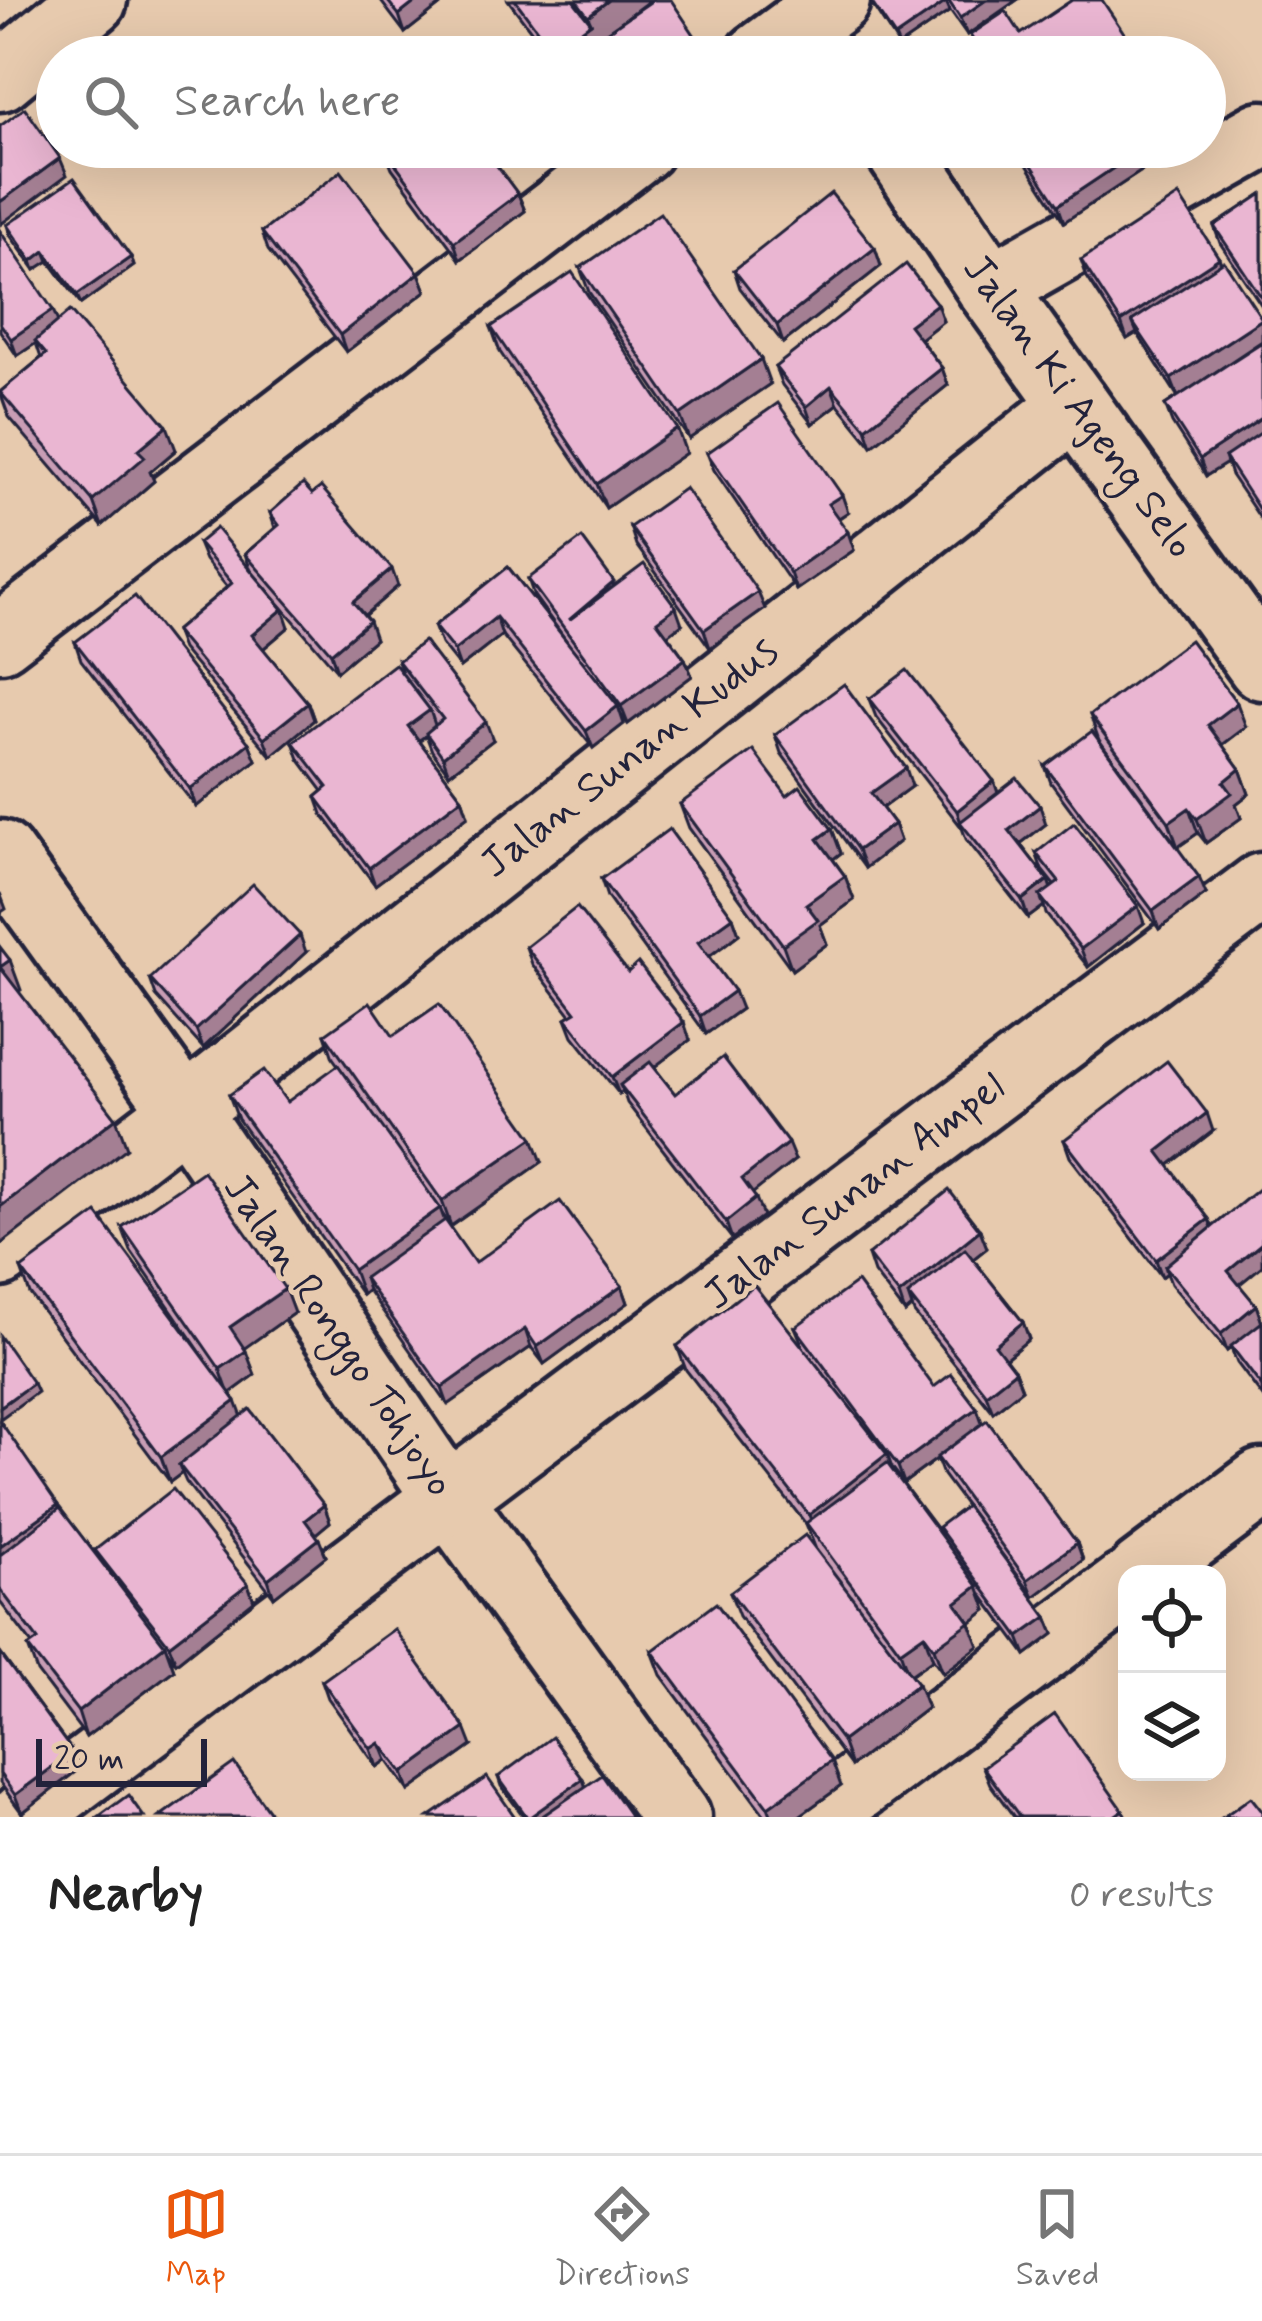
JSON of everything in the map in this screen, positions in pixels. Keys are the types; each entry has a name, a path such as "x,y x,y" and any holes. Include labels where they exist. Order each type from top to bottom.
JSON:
{"street":[{"path":"50,36 93,0"},
{"path":"793,36 820,19"},
{"path":"0,77 36,47"},
{"path":"1226,155 1262,135"},
{"path":"0,638 614,168"},
{"name":"Jalan Ki Ageng Selo","path":"910,168 1262,665"},
{"path":"991,288 1204,168"},
{"name":"Jalan Sunan Kudus","path":"0,1253 1075,405"},
{"name":"Jalan Ronggo Tohjoyo","path":"0,854 185,1111 447,1497 677,1817"},
{"name":"Jalan Sunan Ampel","path":"24,1817 1262,887"},
{"path":"1153,1565 1262,1484"},
{"path":"817,1817 1118,1592"}],"building":[{"path":"387,0 418,0 399,15"},
{"path":"515,0 573,0 591,23 573,36 542,36"},
{"path":"576,0 609,0 588,16"},
{"path":"653,0 671,0 695,36 600,36"},
{"path":"870,0 945,0 946,2 894,36"},
{"path":"948,0 986,0 960,18"},
{"path":"1072,0 1102,0 1126,36 970,35 1006,11 1021,34"},
{"path":"25,108 36,124 36,168 46,168 0,202 0,126"},
{"path":"398,168 499,168 518,194 454,242"},
{"path":"1034,168 1114,168 1058,205"},
{"path":"341,171 419,273 340,335 262,232"},
{"path":"74,178 131,257 77,295 45,251 32,261 7,225"},
{"path":"831,193 875,248 777,325 734,270"},
{"path":"1262,194 1262,298 1214,226"},
{"path":"1179,196 1219,258 1121,322 1081,260"},
{"path":"660,213 761,359 680,415 580,268"},
{"path":"0,231 53,310 11,339 0,323"},
{"path":"1224,261 1262,319 1171,379 1132,321"},
{"path":"906,264 937,304 909,325 942,368 866,428 831,386 806,407 775,367"},
{"path":"572,272 677,428 597,484 491,327"},
{"path":"70,311 167,426 138,450 145,457 93,501 0,392 46,354 35,341"},
{"path":"1262,342 1262,418 1200,459 1165,405"},
{"path":"778,403 842,495 828,504 848,532 790,573 707,453"},
{"path":"1262,432 1262,514 1225,457"},
{"path":"303,484 312,494 321,487 392,569 353,602 369,621 331,653 245,554 279,525 270,513"},
{"path":"685,488 758,592 704,630 630,527"},
{"path":"216,528 283,609 252,635 308,703 264,738 175,631 232,583 198,543"},
{"path":"582,538 614,582 569,620 644,564 676,607 657,621 685,659 621,706 528,579"},
{"path":"508,567 618,706 586,731 496,617 454,651 434,626"},
{"path":"135,596 249,743 190,789 75,642"},
{"path":"1190,640 1237,703 1208,725 1240,769 1224,782 1232,793 1197,819 1189,808 1169,822 1090,715"},
{"path":"424,641 486,722 443,757 426,733 443,719 398,661"},
{"path":"395,664 430,710 408,726 462,798 369,868 316,797 328,787 293,742"},
{"path":"907,670 994,781 957,811 869,699"},
{"path":"844,684 906,768 871,793 894,824 858,850 775,735"},
{"path":"1092,731 1199,877 1153,911 1045,766"},
{"path":"753,750 787,796 800,786 832,829 818,839 845,876 806,904 818,920 783,945 680,804"},
{"path":"1017,778 1040,806 1009,830 1048,880 1022,900 960,822"},
{"path":"1074,823 1138,906 1081,949 1040,896 1059,882 1036,853"},
{"path":"669,829 733,917 698,942 734,991 700,1016 601,879"},
{"path":"253,884 300,935 196,1030 150,979"},
{"path":"577,907 628,972 638,963 684,1022 612,1077 566,1018 576,1012 526,947"},
{"path":"0,947 10,960 0,967"},
{"path":"0,967 116,1118 0,1207"},
{"path":"370,1002 393,1036 439,1004 533,1138 442,1201 325,1034"},
{"path":"723,1057 788,1143 742,1179 756,1198 726,1222 620,1085 650,1062 675,1094"},
{"path":"1167,1061 1207,1113 1158,1151 1209,1219 1156,1260 1064,1140"},
{"path":"338,1065 440,1208 353,1270 229,1095 264,1070 287,1102"},
{"path":"203,1171 285,1289 230,1327 246,1351 220,1369 122,1227"},
{"path":"1262,1186 1262,1243 1228,1271 1256,1305 1221,1334 1165,1266"},
{"path":"949,1190 980,1230 899,1295 868,1255"},
{"path":"560,1201 622,1286 537,1347 525,1329 442,1388 364,1278 445,1220 475,1263"},
{"path":"97,1213 236,1401 161,1457 21,1269"},
{"path":"965,1249 1023,1322 995,1345 1015,1371 986,1394 908,1295"},
{"path":"857,1282 934,1387 951,1374 977,1408 898,1466 795,1327"},
{"path":"754,1285 887,1454 809,1515 677,1346"},
{"path":"1262,1322 1262,1387 1231,1346"},
{"path":"0,1336 33,1383 0,1407"},
{"path":"250,1409 324,1505 305,1520 319,1539 268,1579 179,1465"},
{"path":"987,1420 1077,1543 1027,1580 937,1457"},
{"path":"0,1421 58,1505 0,1546"},
{"path":"887,1463 978,1586 956,1603 970,1622 934,1648 924,1634 900,1651 806,1523"},
{"path":"173,1489 248,1584 169,1645 95,1550"},
{"path":"966,1506 1047,1617 1019,1637 938,1527"},
{"path":"60,1508 165,1645 78,1712 28,1647 38,1640 0,1589 0,1555"},
{"path":"805,1535 918,1684 842,1741 730,1592"},
{"path":"716,1603 832,1761 768,1807 652,1651"},
{"path":"394,1629 465,1728 403,1773 380,1743 371,1749 322,1681"},
{"path":"0,1653 73,1752 15,1795 0,1774"},
{"path":"1055,1714 1123,1810 1113,1817 1020,1817 983,1767"},
{"path":"552,1737 583,1779 527,1817 498,1777"},
{"path":"234,1763 273,1817 159,1817"},
{"path":"602,1775 631,1817 541,1817"},
{"path":"487,1777 515,1817 429,1817"},
{"path":"128,1795 144,1817 98,1817"},
{"path":"1251,1797 1262,1817 1223,1817"}]}
